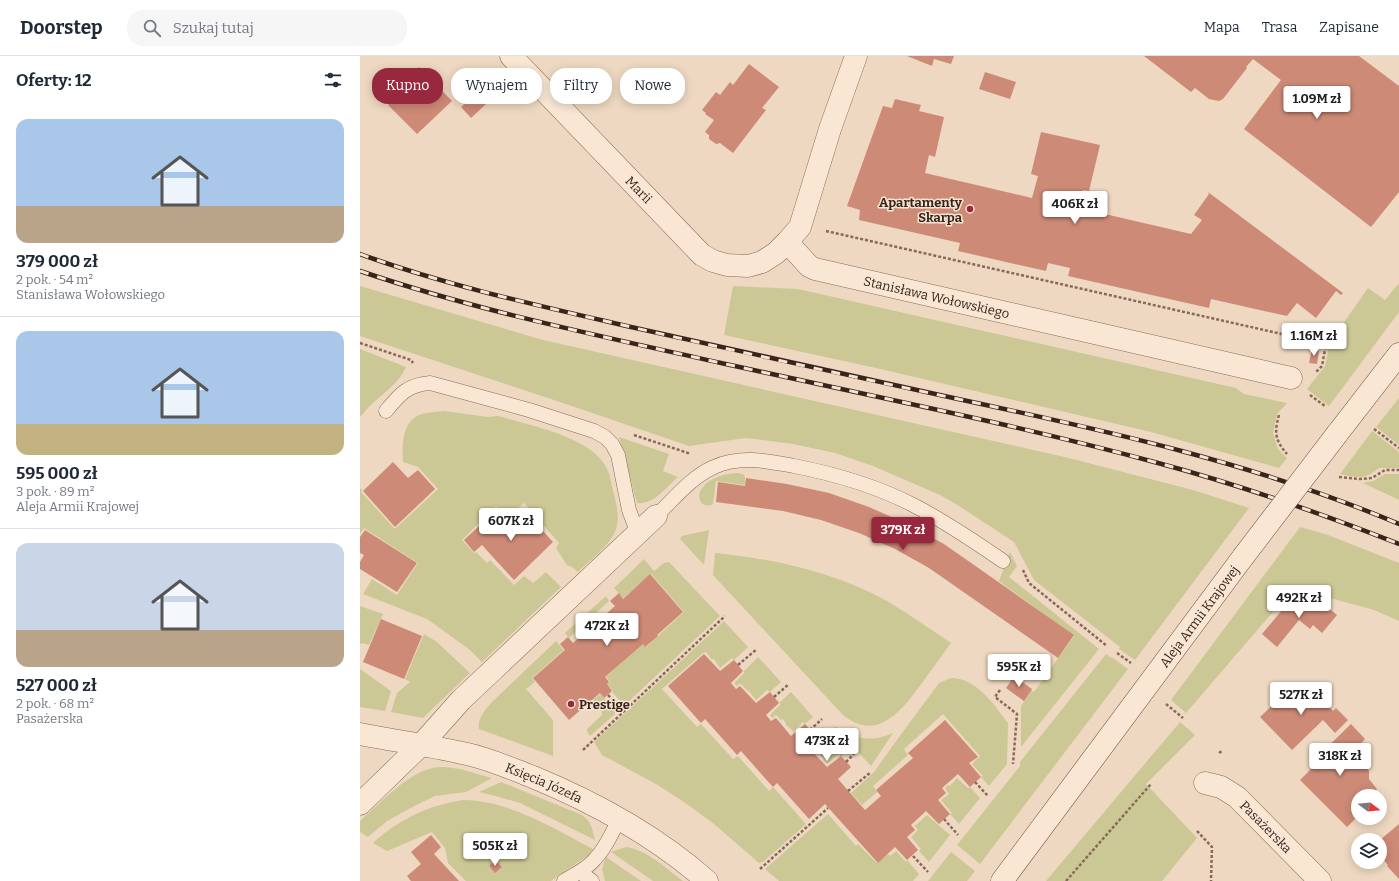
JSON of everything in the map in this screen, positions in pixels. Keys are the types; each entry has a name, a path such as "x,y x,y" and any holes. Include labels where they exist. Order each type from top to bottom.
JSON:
{"street":[{"name":"Marii","path":"511,56 702,255 713,261 727,265 748,266 762,262 776,253 787,242"},
{"path":"787,242 800,226 830,129 856,56"},
{"name":"Stanisława Wołowskiego","path":"787,242 809,266 815,270 1302,382"},
{"name":"Aleja Armii Krajowej","path":"1002,881 1243,557 1399,354"},
{"path":"360,804 421,745 461,700 656,516"},
{"name":"Księcia Józefa","path":"360,734 469,754 565,790 620,818 676,855 707,881"},
{"name":"Pasażerska","path":"1205,783 1221,787 1237,797 1320,881"}],"lane":[{"path":"386,411 400,394 409,387 430,383 529,410 599,434 605,437 612,444 618,455 629,510 638,534"},
{"path":"656,516 694,478 714,467 728,462 756,460 806,468 848,479 914,505 954,528 1002,561"},
{"path":"564,881 580,872 595,860 603,849 620,818"},
{"path":"580,872 592,881"}],"path":[{"path":"824,231 1326,344 1322,366 1302,382 1331,410"},
{"path":"360,343 411,360 430,383"},
{"path":"1279,415 1276,428 1276,437 1280,447 1287,454"},
{"path":"1370,426 1399,448"},
{"path":"599,434 616,428 688,453 703,473"},
{"path":"1339,477 1360,479 1372,478 1385,470 1399,470"},
{"path":"583,750 725,616"},
{"path":"738,665 756,649"},
{"path":"1117,652 1132,664"},
{"path":"774,697 789,684"},
{"path":"1000,690 995,697 1017,714 1013,764"},
{"path":"608,695 623,711"},
{"path":"1166,704 1183,718"},
{"path":"810,730 822,719"},
{"path":"1219,753 1223,750"},
{"path":"846,762 854,754"},
{"path":"848,791 871,772"},
{"path":"975,782 988,796"},
{"path":"1066,881 1152,784"},
{"path":"760,869 828,808"},
{"path":"944,819 958,835"},
{"path":"1196,831 1212,847 1211,881"},
{"path":"913,856 928,872"}],"shaded area":[{"path":"1399,283 1399,312 1329,406 1307,389 1325,366 1330,342 1368,288 1385,300"},
{"path":"360,286 543,340 1069,458 1193,490 1249,508 1135,660 1119,649 1120,647 1034,580 1014,542 940,495 873,466 835,453 793,444 746,438 689,446 360,336"},
{"path":"733,286 798,289 1236,388 1244,394 1287,403 1277,414 1273,433 1278,449 1287,458 1279,468 1151,432 876,368 724,335"},
{"path":"360,349 406,367 400,378 360,417"},
{"path":"1399,398 1399,445 1376,427"},
{"path":"444,411 488,417 498,416 542,428 573,440 587,448 598,457 607,469 617,510 618,520 614,535 600,552 578,572 567,565 556,548 559,543 524,503 507,517 496,506 462,540 474,553 476,552 487,563 490,560 514,585 524,576 533,583 546,572 561,587 482,662 470,650 427,619 363,594 372,579 397,595 418,563 364,528 360,534 360,488 362,490 361,492 394,528 396,528 438,489 418,467 403,462 403,441 407,427 415,417 430,412"},
{"path":"1372,431 1399,452 1399,468 1379,468 1370,475 1361,477 1340,474"},
{"path":"619,437 669,454 663,471 678,477 654,498 643,503 637,503"},
{"path":"737,473 743,474 745,477 745,485 716,481 713,504 706,505 701,502 699,495 705,484 723,475"},
{"path":"1385,474 1399,474 1399,500 1363,483 1373,481"},
{"path":"1300,527 1328,535 1399,563 1399,621 1374,610 1304,591 1291,591 1186,713 1171,700"},
{"path":"709,530 704,565 680,539 682,536"},
{"path":"1010,552 1017,566 1009,577 1099,649 1021,747 1021,706 1031,690 1034,692 1074,636 999,581"},
{"path":"715,553 782,563 804,568 846,582 887,601 951,643 906,703 888,720 867,726 856,723 843,715 713,575"},
{"path":"644,559 654,571 664,563 669,562 720,616 626,704 622,703 612,692 613,691 607,684 610,682 606,677 642,644 646,647 684,612 651,574 623,598 614,588"},
{"path":"606,596 609,601 569,638 565,633"},
{"path":"360,606 383,614 369,645 363,643 360,644"},
{"path":"724,621 748,647 734,660 732,658 720,668 714,659 712,660 706,652 703,653 662,689 697,727 701,724 733,759 738,756 769,791 773,787 806,824 763,862 759,863 714,824 684,802 656,784 602,755 594,742"},
{"path":"424,634 437,642 470,673 423,718 391,712 397,693 410,682 405,679"},
{"path":"556,641 564,650 532,678 535,682 526,689 553,720 553,756 479,729 479,721 492,702"},
{"path":"1106,654 1128,669 980,864 957,845 1020,766 1020,762"},
{"path":"758,657 781,682 770,692 767,690 756,700 740,683 737,686 734,683"},
{"path":"360,669 391,691 385,711 360,707"},
{"path":"951,678 969,682 977,687 991,701 1008,723 1007,764 989,786 981,777 983,776 972,764 980,756 943,714 904,749 908,755 873,786 877,792 862,805 851,793 874,772 939,683"},
{"path":"791,692 813,717 805,724 803,722 793,731 786,725 783,719 781,720 776,715 772,718 770,715 781,704 779,703"},
{"path":"600,694 614,709 615,714 590,736 587,729 602,715 602,712 593,700"},
{"path":"1180,722 1195,735 1146,784 1197,838 1162,881 1046,881"},
{"path":"832,724 846,733 861,738 877,738 893,733 871,766"},
{"path":"823,727 846,752 841,756 839,754 827,764 812,747 808,750 806,747"},
{"path":"445,767 460,769 492,778 466,792 435,796 418,804 387,821 368,837 360,832 360,821 411,777 420,772 433,768"},
{"path":"957,778 968,788 970,787 980,798 959,824 941,800 949,794 945,788 948,785 950,786"},
{"path":"501,782 582,815 590,823 595,840 520,803 479,792"},
{"path":"464,800 498,805 514,810 531,817 593,849 590,854 551,881 466,881 448,863 445,848 432,832 387,851 373,843 393,827 415,814 439,805"},
{"path":"828,814 856,846 858,844 877,863 888,854 890,856 896,851 906,862 907,860 919,874 913,881 779,881 765,869"},
{"path":"927,815 950,835 929,862 919,851 921,849 911,837 918,830 914,825 916,825"},
{"path":"626,847 649,856 683,881 653,881 611,852"},
{"path":"951,852 975,871 967,881 928,881"},
{"path":"606,857 641,881 605,881 602,869"}],"building":[{"path":"907,56 954,56 951,64 934,59 932,66"},
{"path":"1144,56 1359,56 1399,86 1399,192 1371,227 1244,129 1281,80 1253,59 1223,99 1219,101 1209,99 1195,88 1191,92"},
{"path":"749,64 779,87 762,108 766,110 733,153 720,143 716,144 709,139 709,135 705,132 714,120 702,110 716,92 720,95 730,82 733,85"},
{"path":"985,72 1016,82 1010,99 979,89"},
{"path":"443,92 451,100 451,102 417,134 388,105 443,104"},
{"name":"Apartamenty Skarpa","path":"895,99 921,105 919,111 944,117 935,157 929,155 925,173 1032,198 1038,176 1031,174 1041,132 1100,145 1089,191 1083,190 1079,208 1191,234 1202,220 1194,215 1209,194 1208,192 1343,293 1341,295 1336,291 1316,318 1297,303 1287,316 1211,299 1209,308 1068,276 1070,268 1048,263 1046,271 958,251 960,243 859,220 860,210 847,206 883,106 892,108"},
{"path":"464,104 486,104 471,118 461,107"},
{"path":"1312,349 1319,351 1317,364 1309,363"},
{"path":"393,462 408,478 418,470 435,489 395,527 363,491"},
{"path":"746,478 787,484 829,493 869,507 907,524 944,544 1074,635 1058,658 929,568 895,549 859,533 821,520 783,511 716,502 718,482 745,486"},
{"path":"522,508 553,542 514,580 482,545 474,552 464,540 490,516 501,527"},
{"path":"365,530 417,563 397,592 360,569 360,562 364,555 360,553 360,537"},
{"path":"650,574 683,612 645,647 643,644 605,677 609,682 607,684 612,691 604,698 600,693 569,720 533,678 565,650 560,644 568,637 573,643 615,606 610,601 619,593 623,599"},
{"path":"1293,597 1312,598 1325,608 1326,606 1337,615 1322,633 1313,625 1310,629 1299,620 1277,647 1262,634"},
{"path":"381,619 422,636 404,679 363,662"},
{"path":"704,654 720,671 734,660 743,671 731,683 736,689 740,686 756,703 770,692 779,703 766,715 771,721 776,718 791,736 805,724 815,735 803,747 808,753 811,750 827,767 841,756 851,767 838,779 865,810 881,796 876,790 913,758 908,753 945,720 978,757 969,763 981,777 970,787 958,774 942,788 946,793 938,800 950,814 939,824 926,811 911,825 915,830 907,837 918,850 907,860 895,847 878,863 825,804 809,819 777,783 773,787 741,751 737,755 705,719 701,723 668,686"},
{"path":"1014,676 1032,689 1024,701 1006,688"},
{"path":"1292,686 1299,694 1309,686 1333,711 1336,708 1348,720 1335,733 1323,720 1292,750 1260,717"},
{"path":"1351,724 1365,739 1351,754 1358,762 1355,765 1364,765 1369,771 1369,779 1377,789 1351,789 1351,823 1347,827 1300,780 1315,765 1312,762"},
{"path":"1399,824 1399,879 1387,866 1387,834"},
{"path":"431,835 441,847 434,854 459,881 411,881 407,876 421,864 411,852"},
{"path":"495,860 502,867 495,873 489,866"}],"railway":[{"path":"360,254 460,286 528,303 754,355 1070,424 1182,451 1291,484 1399,524"},
{"path":"360,271 494,311 539,322 1050,435 1158,463 1280,500 1399,544"}],"place":[{"name":"Apartamenty Skarpa","path":"970,209"},
{"name":"Prestige","path":"571,704"}]}
